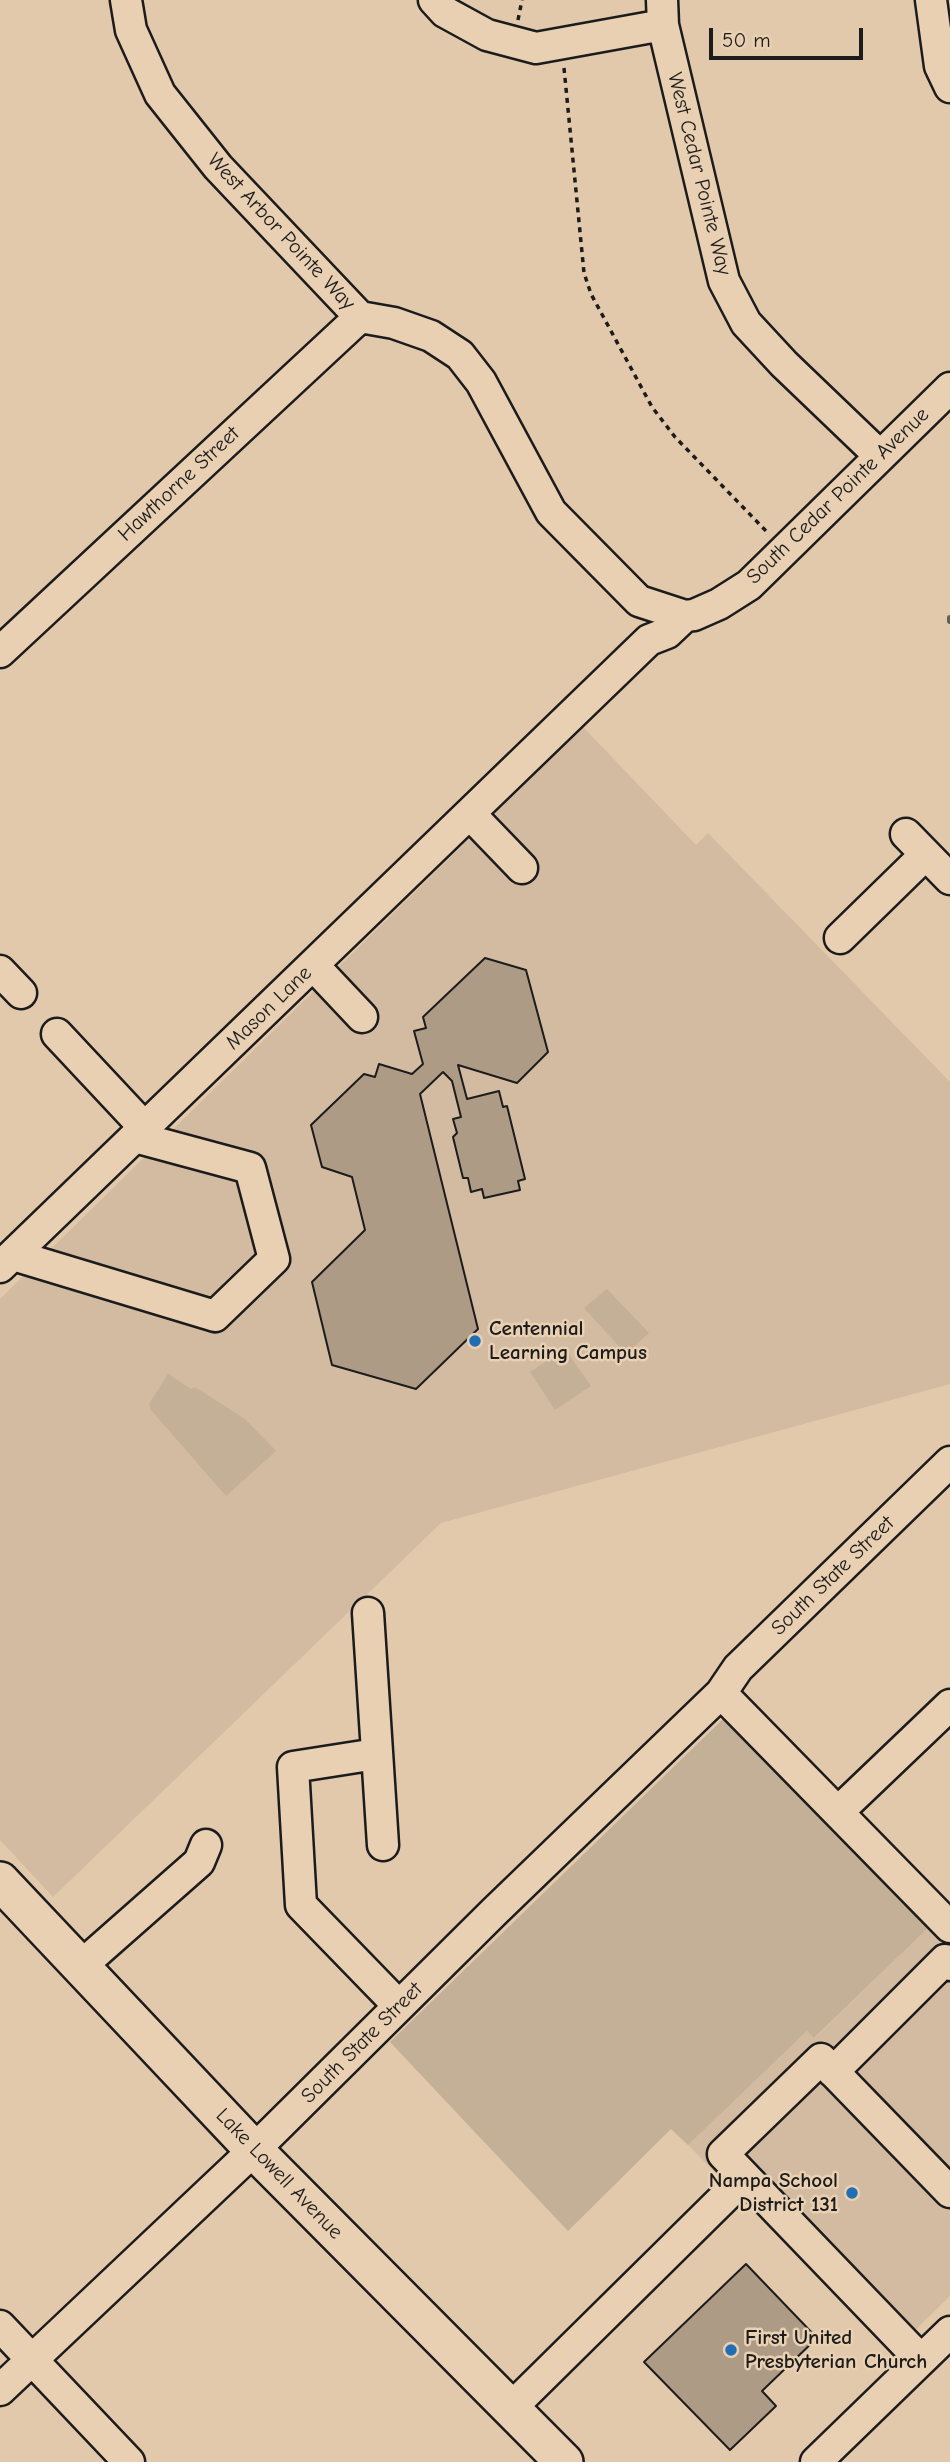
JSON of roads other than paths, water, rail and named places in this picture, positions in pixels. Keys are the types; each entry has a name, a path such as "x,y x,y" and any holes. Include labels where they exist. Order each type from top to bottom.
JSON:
{"main road":[{"name":"Lake Lowell Avenue","path":"0,1881 254,2150 564,2462"}],"street":[{"name":"West Arbor Pointe Way","path":"126,0 131,30 160,94 218,167 360,317 394,323 431,336 460,355 481,382 551,512 639,601 685,616"},
{"path":"434,0 445,12 487,35 536,48 561,44 663,12"},
{"path":"931,0 940,66 950,87"},
{"name":"West Cedar Pointe Way","path":"663,12 724,281 746,323 784,364 880,456"},
{"name":"Hawthorne Street","path":"0,652 360,317"},
{"name":"South Cedar Pointe Avenue","path":"537,749 649,640 667,633 685,616 719,604 748,585 950,388"},
{"name":"Mason Lane","path":"6,1261 537,749"},
{"path":"470,814 522,868"},
{"path":"839,937 915,844 950,879"},
{"path":"313,965 362,1017"},
{"path":"0,971 21,993"},
{"path":"6,1261 215,1316 274,1259 250,1168 140,1132 57,1034"},
{"name":"South State Street","path":"0,2390 254,2150 721,1693 738,1668 950,1462"},
{"path":"368,1613 383,1845"},
{"path":"721,1693 950,1927"},
{"path":"839,1811 950,1705"},
{"path":"376,1754 293,1767 301,1905 399,2006"},
{"path":"81,1966 199,1862 206,1845"},
{"path":"833,2072 948,1960"},
{"path":"921,2360 723,2154 821,2059 950,2192"},
{"path":"511,2408 745,2177"},
{"path":"0,2326 129,2462"},
{"path":"816,2462 950,2332"}],"place":[{"name":"Centennial Learning Campus","path":"475,1341"},
{"name":"Nampa School District 131","path":"852,2193"},
{"name":"First United Presbyterian Church","path":"731,2350"}]}
